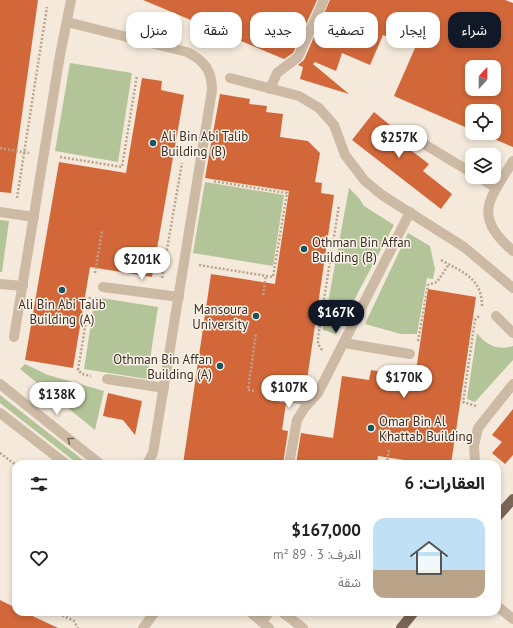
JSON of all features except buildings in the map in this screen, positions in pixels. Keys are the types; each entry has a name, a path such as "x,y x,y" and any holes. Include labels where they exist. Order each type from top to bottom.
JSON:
{"main road":[{"path":"501,512 513,499"},
{"path":"401,628 411,616"}],"street":[{"path":"14,338 71,0"},
{"path":"270,89 277,73 293,64 298,57 324,0"},
{"path":"67,22 188,52 198,58 207,67 212,78 212,90 179,297 153,453 149,460"},
{"path":"230,78 299,96 319,108 334,125 345,155 358,173 373,188 464,247 513,288"},
{"path":"424,144 465,169"},
{"path":"513,160 490,197 488,218 492,229 498,238 513,251"},
{"path":"490,184 496,188"},
{"path":"0,212 34,218"},
{"path":"290,460 297,420 318,394 410,212"},
{"path":"0,284 23,286"},
{"path":"103,287 179,297"},
{"path":"496,316 513,333"},
{"path":"344,343 410,354"},
{"path":"107,379 164,388"},
{"path":"0,384 95,460"},
{"path":"475,460 476,434 513,384"},
{"path":"270,394 311,401"},
{"path":"0,413 61,460"},
{"path":"501,609 513,619"},
{"path":"146,627 153,616"},
{"path":"255,616 265,625"},
{"path":"287,616 303,628"}],"path":[{"path":"15,214 47,7"},
{"path":"0,148 122,167 137,75"},
{"path":"159,294 182,161"},
{"path":"165,259 273,277 287,193 180,176"},
{"path":"336,358 323,351 318,340 339,205"},
{"path":"94,278 102,231"},
{"path":"442,260 476,282 482,295 482,314 475,320 462,402 492,411"},
{"path":"410,354 416,355 428,285 438,282 449,264"},
{"path":"263,295 266,276"},
{"path":"91,293 78,370 82,374 107,379"},
{"path":"256,333 248,390 270,394"},
{"path":"388,460 389,448"},
{"path":"0,453 12,462"},
{"path":"63,616 76,622 78,628"}],"green space":[{"path":"70,63 132,73 118,162 55,151"},
{"path":"205,182 284,195 273,266 193,253"},
{"path":"349,188 359,198 364,206 394,225 336,334 323,330"},
{"path":"0,220 9,221 2,272 0,272"},
{"path":"408,233 430,246 435,269 433,279 427,278 417,334 401,334 365,324"},
{"path":"95,297 158,307 147,379 84,369"},
{"path":"477,333 484,341 493,346 502,348 513,346 513,360 475,402 467,399"},
{"path":"25,364 48,375 104,391 95,430 20,369"},
{"path":"0,395 83,460 73,460 0,403"}],"place":[{"name":"Ali Bin Abi Talib Building (B)","path":"153,143"},
{"name":"Othman Bin Affan Building (B)","path":"304,249"},
{"name":"Ali Bin Abi Talib Building (A)","path":"62,290"},
{"name":"Mansoura University","path":"256,316"},
{"name":"Othman Bin Affan Building (A)","path":"220,366"},
{"name":"Omar Bin Al Khattab Building","path":"371,428"}]}
